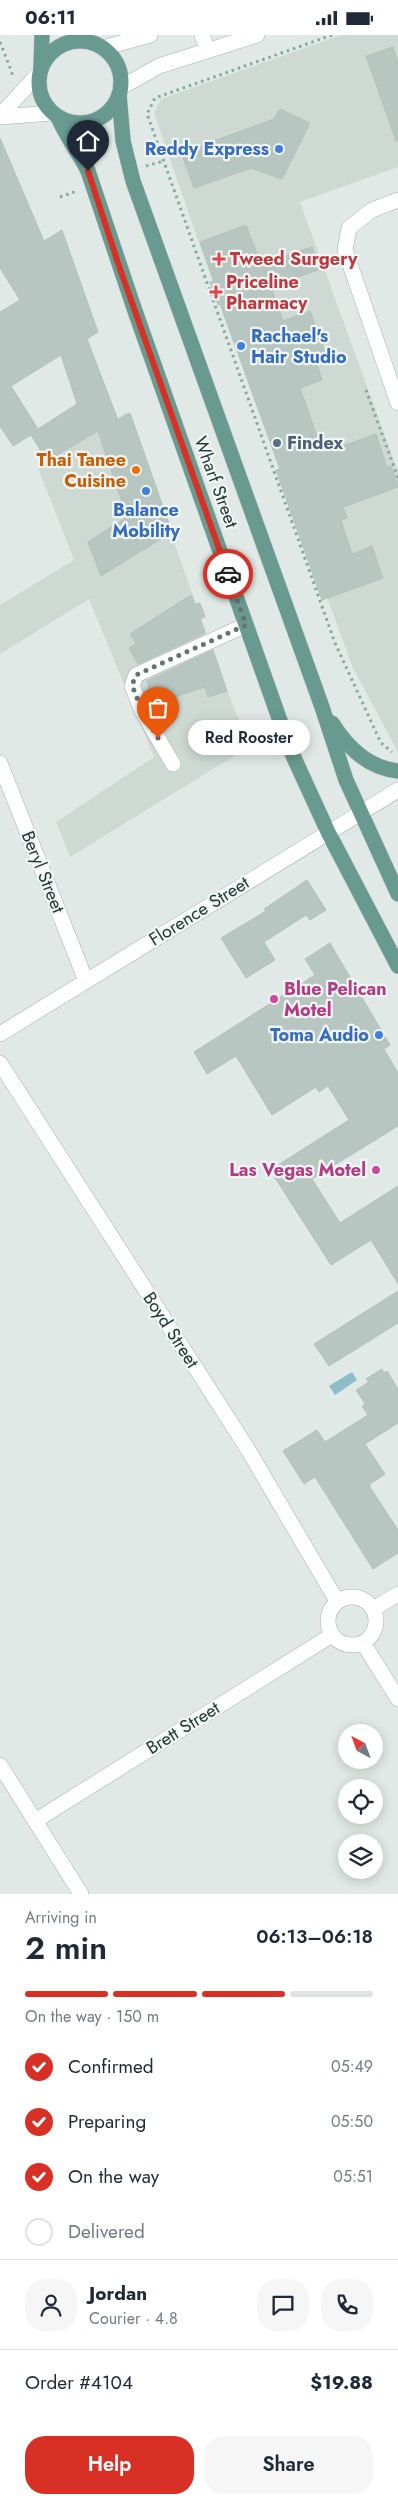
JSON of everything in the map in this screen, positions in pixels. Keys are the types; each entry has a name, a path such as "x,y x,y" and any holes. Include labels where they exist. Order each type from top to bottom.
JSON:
{"main road":[{"path":"40,71 47,57 58,47 71,42 85,41 97,43 117,65 120,77 120,91 114,105 105,115 94,121 75,123 55,115 40,94 40,71 42,35"},
{"name":"Wharf Street","path":"120,91 123,141 133,181 322,707 346,780 398,894"},
{"name":"Wharf Street","path":"55,115 88,171 123,277 290,749 328,832 398,966"},
{"path":"322,707 340,736 355,753 389,770 398,771"}],"street":[{"path":"97,43 150,35"},
{"path":"202,35 208,51"},
{"path":"120,91 159,66 257,35"},
{"path":"0,116 40,71"},
{"path":"0,116 55,115"},
{"path":"398,200 372,209 349,228 345,250 398,403"},
{"path":"173,764 142,711 132,685 136,675 246,625"},
{"name":"Beryl Street","path":"0,763 86,981"},
{"name":"Florence Street","path":"0,1034 359,812 398,790"},
{"name":"Boyd Street","path":"0,1063 247,1448 338,1601"},
{"path":"374,1609 398,1594"},
{"path":"353,1596 368,1603 374,1609 375,1628 370,1637 362,1643 346,1645 332,1635 328,1629 328,1613 338,1601 353,1596"},
{"name":"Brett Street","path":"35,1821 332,1635"},
{"path":"362,1643 398,1699"},
{"path":"0,1765 81,1894"}],"path":[{"path":"332,35 155,98 147,114 335,643 381,743 398,757"},
{"path":"0,41 12,73 10,82"},
{"path":"146,166 164,161"},
{"path":"60,197 77,191"},
{"path":"366,390 398,478"}],"shaded area":[{"path":"341,35 398,35 398,167 300,202 398,472 398,752 353,668 232,338 154,113 161,99"},
{"path":"127,412 234,709 252,745 70,857 56,822 154,757 89,599 0,654 0,605 74,560 38,468"}],"water":[{"path":"352,1372 357,1380 335,1395 329,1386"}],"building":[{"path":"393,47 398,62 398,140 396,141 366,56"},
{"path":"280,109 310,123 282,179 251,168 194,188 181,153 274,119"},
{"path":"0,138 44,241 62,230 98,332 87,339 118,420 130,413 172,532 101,576 88,542 127,517 98,431 47,461 31,435 13,446 0,426 0,312 20,300 0,268","holes":["61,355 77,404 38,429 11,386"]},
{"path":"246,225 261,264 312,247 320,269 271,287 283,321 310,311 322,343 327,360 317,364 322,380 300,388 323,453 376,434 387,467 391,466 398,485 398,487 343,507 347,518 341,520 352,554 372,546 383,578 322,600 276,470 280,469 220,304 218,305 210,282 214,281 200,242"},
{"path":"191,595 195,604 200,603 205,617 200,619 205,633 138,664 129,648 136,644 130,634"},
{"path":"213,650 227,691 208,697 205,687 163,701 161,694 152,697 147,681"},
{"path":"307,880 326,910 310,920 306,915 264,942 275,960 246,978 221,938 266,911 264,909"},
{"path":"330,943 390,1045 384,1049 398,1073 398,1126 312,1179 340,1223 398,1186 398,1284 371,1240 331,1265 270,1170 349,1120 328,1086 319,1092 316,1087 272,1115 236,1056 207,1074 194,1052 315,975 305,959"},
{"path":"398,1291 398,1323 329,1366 314,1344"},
{"path":"382,1369 384,1373 387,1371 398,1389 398,1423 365,1444 385,1474 370,1484 370,1487 398,1530 398,1553 373,1569 315,1477 304,1484 283,1451 317,1430 325,1442 368,1415 362,1406 365,1404 356,1390 369,1382 366,1379"}],"way so far":[{"path":"158,738 142,711 132,685 136,675 246,625 228,574"}],"place":[{"name":"Reddy Express","path":"279,149"},
{"name":"Tweed Surgery","path":"219,259"},
{"name":"Priceline Pharmacy","path":"216,292"},
{"name":"Rachael's Hair Studio","path":"241,346"},
{"name":"Findex","path":"277,443"},
{"name":"Thai Tanee Cuisine","path":"136,470"},
{"name":"Balance Mobility","path":"146,491"},
{"name":"Red Rooster","path":"158,738"},
{"name":"Blue Pelican Motel","path":"274,999"},
{"name":"Toma Audio","path":"379,1035"},
{"name":"Las Vegas Motel","path":"376,1170"}],"route":[{"path":"88,171 120,269 228,574"}]}
